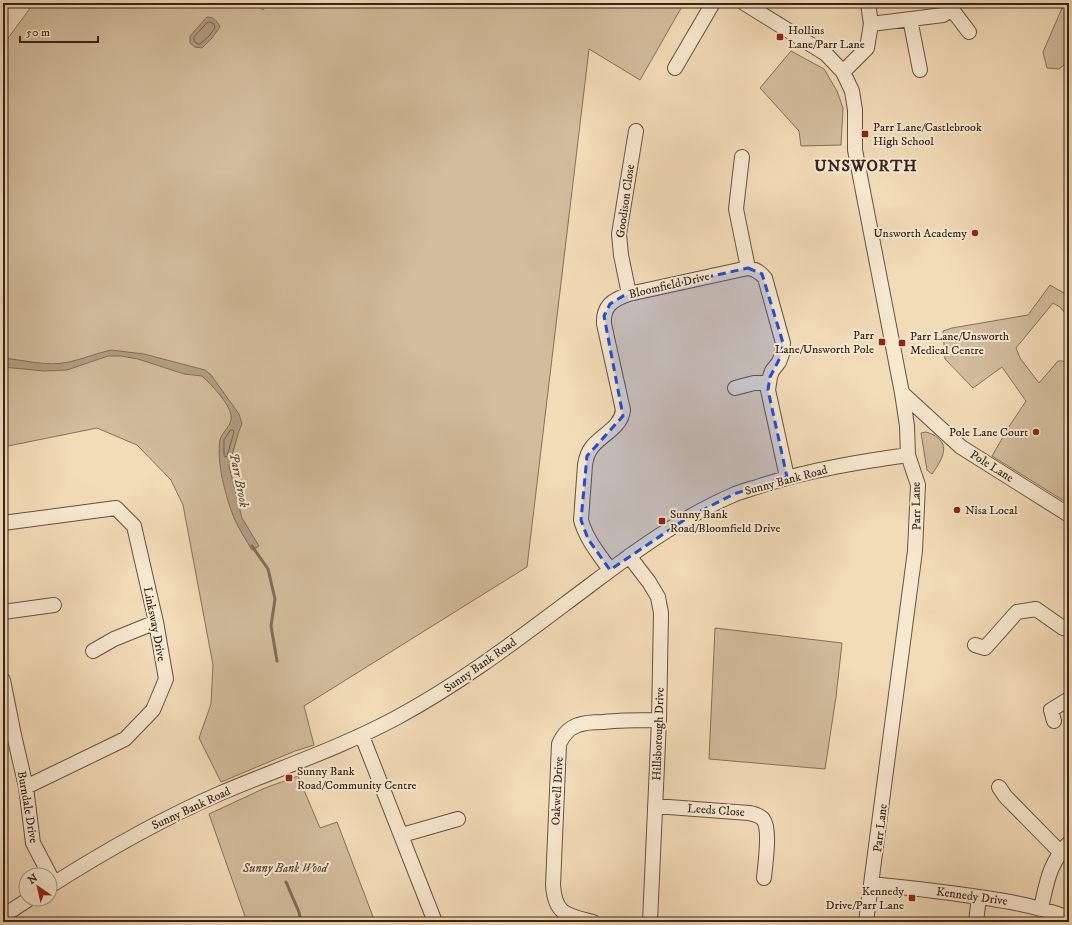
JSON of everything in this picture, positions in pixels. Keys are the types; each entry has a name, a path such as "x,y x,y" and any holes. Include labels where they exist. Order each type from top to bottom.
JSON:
{"street":[{"path":"675,68 713,3"},
{"name":"Parr Lane","path":"744,3 826,54 843,72 852,92 855,110 854,150 902,393 907,426 908,455 918,485 915,551 866,922"},
{"path":"843,72 867,48 870,24 868,3"},
{"path":"870,24 943,15 950,6 969,32"},
{"path":"910,19 920,70"},
{"name":"Goodison Close","path":"629,294 621,255 619,234 636,132"},
{"path":"742,157 736,209 748,268 758,271 766,278 783,343 782,354 779,362 772,371 768,390 786,477"},
{"name":"Bloomfield Drive","path":"610,570 588,539 581,520 585,464 587,456 596,442 621,421 623,410 604,324 605,311 610,304 618,298 629,294 748,268"},
{"path":"734,388 754,383 769,383"},
{"name":"Pole Lane","path":"902,393 962,447 1069,515"},
{"name":"Sunny Bank Road","path":"58,880 123,842 165,820 222,793 314,757 362,736 396,718 460,680 629,556 694,514 734,494 786,477 852,463 908,455"},
{"name":"Linksway Drive","path":"3,523 116,508 134,526 156,622 166,679 152,710 125,739 26,787"},
{"name":"Hillsborough Drive","path":"629,556 649,582 658,597 661,613 659,720 650,922"},
{"path":"3,612 54,605"},
{"path":"975,645 985,648 1017,612 1023,610 1036,608 1063,628 1069,629"},
{"path":"93,650 114,639 156,622"},
{"name":"Burndale Drive","path":"3,680 8,737 26,787 33,843 44,867"},
{"path":"1054,721 1051,710 1069,699"},
{"name":"Oakwell Drive","path":"593,922 563,913 556,904 552,885 560,744 562,737 578,725 586,723 659,720"},
{"path":"362,736 435,922"},
{"path":"1002,795 1065,847 1050,870 1041,908"},
{"name":"Leeds Close","path":"655,806 749,813 758,815 767,826 764,878"},
{"path":"402,835 458,819"},
{"name":"Kennedy Drive","path":"872,884 979,897 1041,908 1069,918"},
{"path":"976,922 979,897"},
{"path":"3,916 18,906"}],"highlighted area":[{"path":"748,268 762,274 783,343 782,354 770,377 768,390 787,477 734,494 687,518 610,570 588,539 581,520 587,456 623,416 604,316 610,304 623,296"}],"green space":[{"path":"34,3 254,3 263,10 267,3 395,3 400,6 403,3 684,3 640,80 589,49 527,567 304,706 314,745 295,751 221,782 199,738 211,704 213,665 183,505 171,480 137,445 97,428 3,447 3,45"},
{"path":"1062,3 1069,3 1069,61 1059,69 1047,68 1043,52 1062,8"},
{"path":"791,51 824,69 837,91 843,108 841,145 801,146 799,131 760,88"},
{"path":"1050,285 1069,296 1069,318 1060,307 1053,303 1016,348 1020,358 1039,383 1058,361 1063,361 1069,365 1069,504 992,456 1026,401 1002,367 973,388 945,359 943,331 952,328 1028,315"},
{"path":"926,432 940,439 944,449 943,455 932,474 927,470 921,433"},
{"path":"715,628 842,643 836,697 825,769 709,759"},
{"name":"Sunny Bank Wood","path":"298,776 320,828 337,822 375,922 247,922 209,814 265,788"}],"water":[{"path":"207,17 215,20 220,27 202,48 195,47 190,43 190,36"},
{"path":"111,350 144,354 205,370 211,375 239,414 242,424 229,466 242,518 259,546 252,550 240,530 231,510 222,479 219,458 220,440 231,419 230,410 219,394 202,376 184,374 138,359 121,356 108,356 67,370 44,371 3,367 3,358 52,364 74,361"}],"waterway":[{"name":"Parr Brook","path":"252,546 268,569 275,599 271,626 277,661"},
{"name":"Parr Brook","path":"286,882 299,912 301,922"}],"place":[{"name":"Hollins Lane/Parr Lane","path":"780,37"},
{"name":"Parr Lane/Castlebrook High School","path":"865,134"},
{"name":"Unsworth Academy","path":"975,233"},
{"name":"Parr Lane/Unsworth Pole","path":"882,342"},
{"name":"Parr Lane/Unsworth Medical Centre","path":"902,343"},
{"name":"Pole Lane Court","path":"1036,432"},
{"name":"Nisa Local","path":"957,510"},
{"name":"Sunny Bank Road/Bloomfield Drive","path":"662,521"},
{"name":"Sunny Bank Road/Community Centre","path":"289,778"},
{"name":"Kennedy Drive/Parr Lane","path":"912,898"}],"district":[{"name":"UNSWORTH","path":"866,165"}]}
